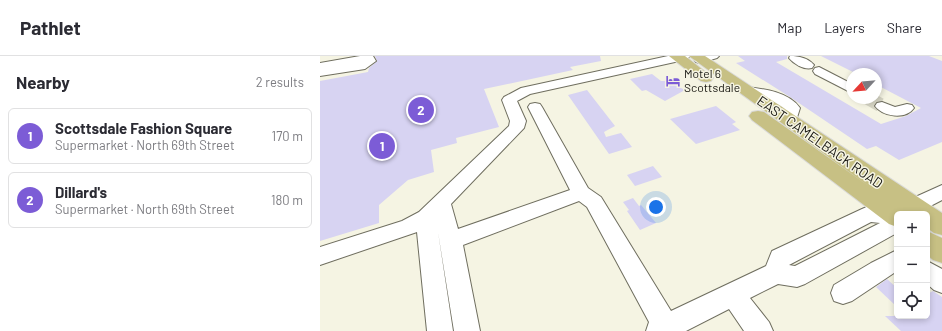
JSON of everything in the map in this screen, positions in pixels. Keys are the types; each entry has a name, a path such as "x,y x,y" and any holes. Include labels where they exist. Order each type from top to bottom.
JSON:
{"main road":[{"name":"EAST CAMELBACK ROAD","path":"679,56 907,211"},
{"name":"EAST CAMELBACK ROAD","path":"703,57 747,91 790,121 907,211"},
{"name":"EAST CAMELBACK ROAD","path":"930,221 942,226"},
{"path":"930,243 942,252"}],"street":[{"path":"320,256 409,227 434,209 516,128 518,121 509,100 526,91 550,90 587,77 679,56"},
{"path":"795,58 846,86"},
{"path":"320,67 350,64 320,72"},
{"path":"882,106 894,112 907,108"},
{"path":"535,107 582,193 594,202 663,329 776,273 796,277 894,224"},
{"path":"915,211 942,192"},
{"path":"451,240 582,193"},
{"path":"434,209 451,240 467,331"},
{"path":"434,209 440,331"},
{"path":"843,293 894,262"},
{"path":"930,273 942,282"},
{"path":"733,295 760,331"}],"building":[{"path":"375,56 600,56 601,61 570,67 573,70 484,89 499,127 456,138 457,143 431,150 434,172 408,180 379,205 379,223 320,241 320,81 368,72 369,68 377,61"},
{"path":"738,56 787,56 787,59 776,62 881,124 906,116 921,108 882,88 882,68 846,68 821,56 929,56 942,61 942,142 899,160 876,146 867,149 790,97 736,63 745,61"},
{"path":"652,74 661,81 667,81 685,90 665,101 646,90 642,91 630,79"},
{"path":"587,90 615,126 604,132 606,137 621,133 632,147 609,154 568,95"},
{"path":"716,106 736,122 732,124 740,130 696,144 670,119"},
{"path":"653,166 662,177 635,186 627,175"},
{"path":"633,198 656,223 640,230 627,211 629,210 623,202"},
{"path":"887,279 894,285 894,304 876,287"},
{"path":"933,291 942,297 942,331 901,331 885,316 894,316 894,319 930,319 930,292"}],"tunnel":[{"path":"878,104 882,106"}],"place":[{"name":"Motel 6 Scottsdale","path":"673,81"},
{"name":"Dillard's","path":"421,110"},
{"name":"Scottsdale Fashion Square","path":"382,146"}]}
